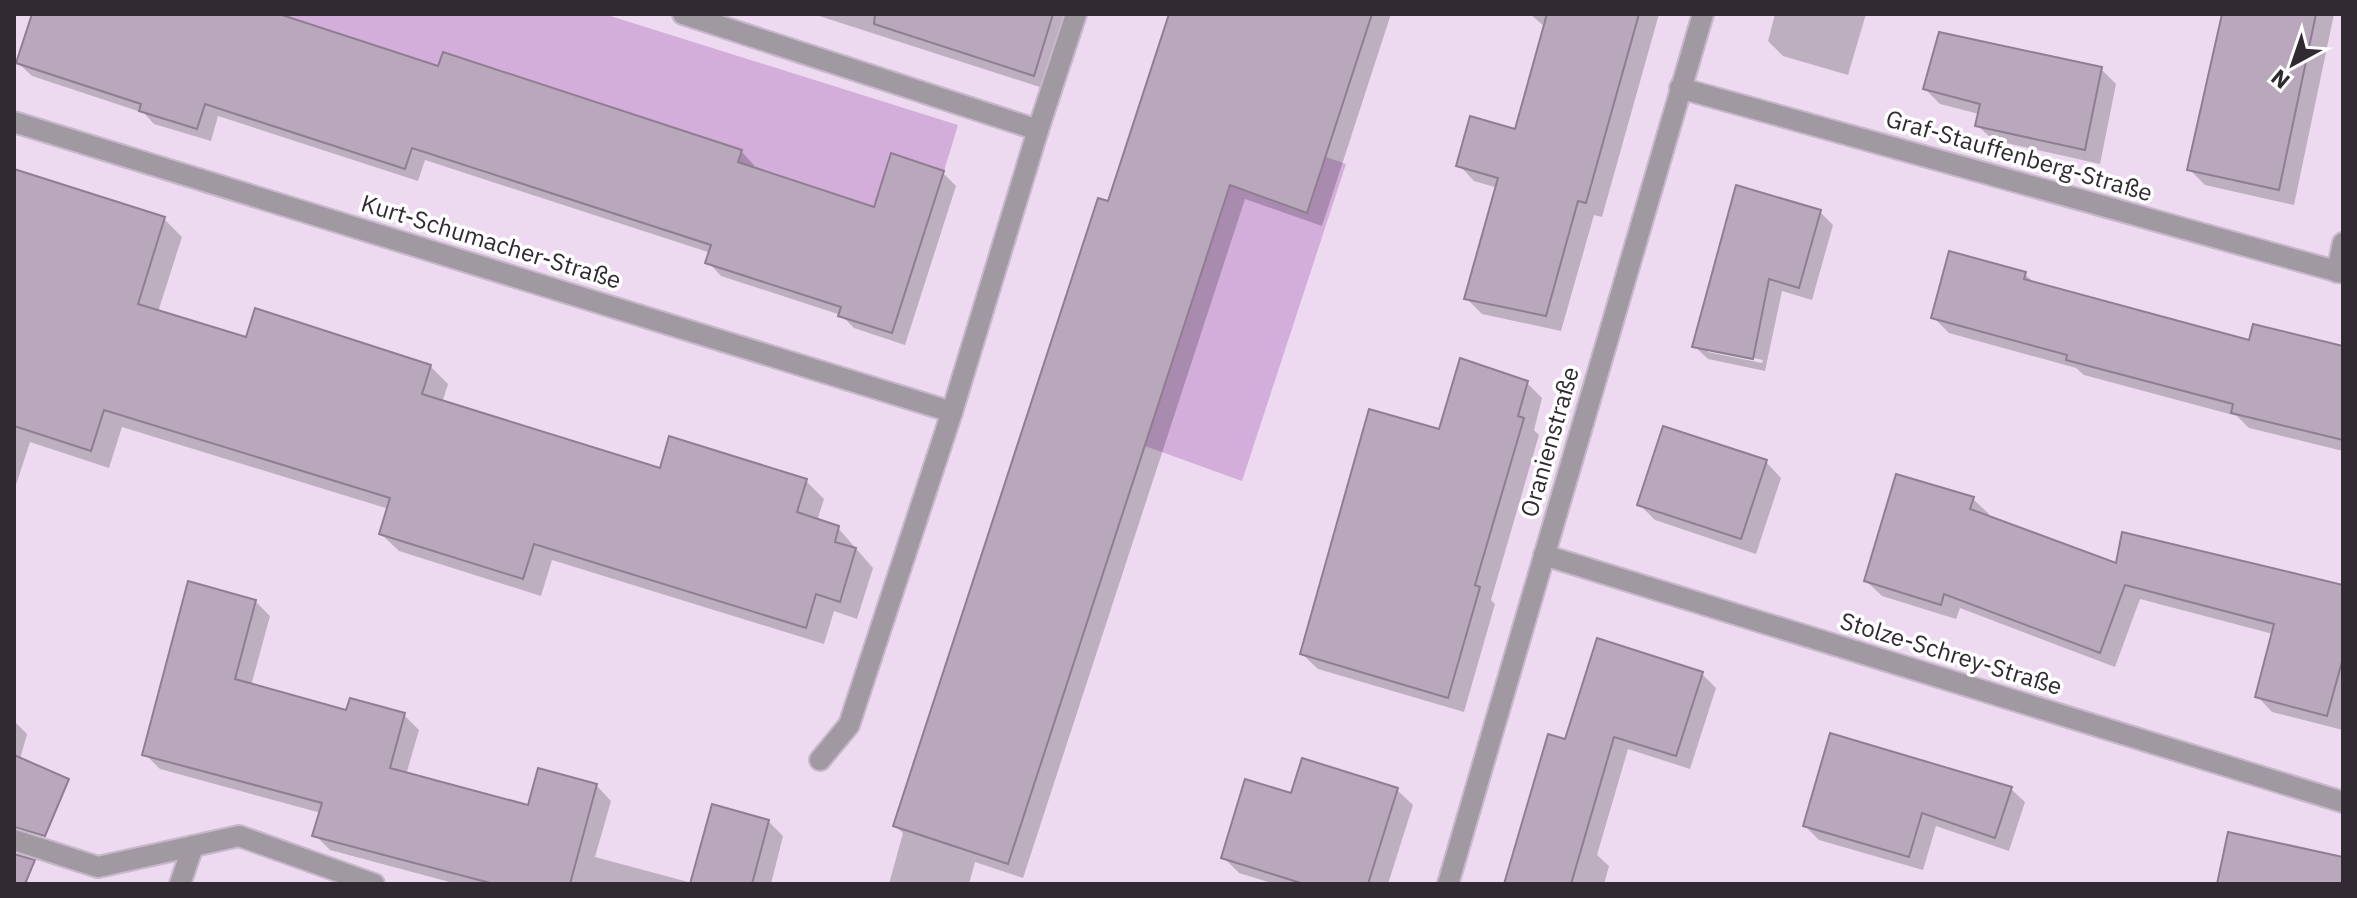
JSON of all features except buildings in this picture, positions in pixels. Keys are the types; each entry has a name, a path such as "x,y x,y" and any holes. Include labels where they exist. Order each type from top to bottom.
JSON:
{"street":[{"path":"683,14 1038,130"},
{"path":"820,760 849,725 952,412 1076,14"},
{"name":"Oranienstraße","path":"1448,884 1703,14"},
{"name":"Graf-Stauffenberg-Straße","path":"1680,88 2340,273"},
{"name":"Kurt-Schumacher-Straße","path":"14,122 952,412"},
{"path":"2340,273 2343,243"},
{"name":"Stolze-Schrey-Straße","path":"1544,555 2343,802"},
{"path":"14,840 98,867 239,836 374,884"},
{"path":"180,884 193,846"}],"shaded area":[{"path":"232,14 604,14 958,125 944,171 891,153 874,207 738,162 742,149 443,52 438,66"},
{"path":"1282,14 1372,14 1326,157 1346,164 1242,481 1145,446"}]}
